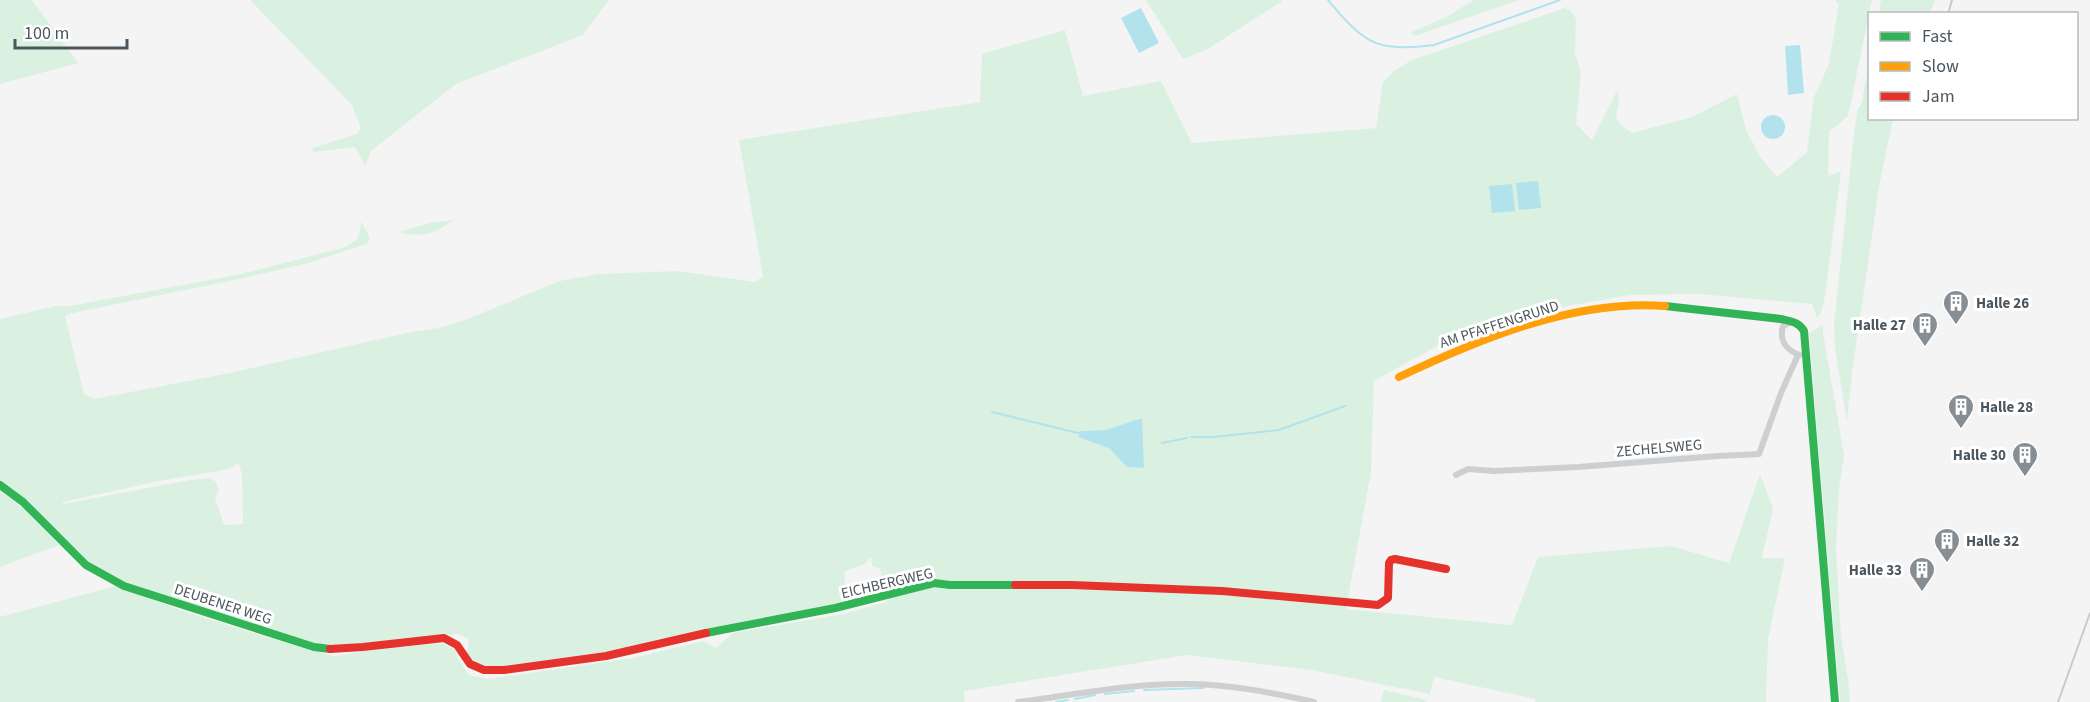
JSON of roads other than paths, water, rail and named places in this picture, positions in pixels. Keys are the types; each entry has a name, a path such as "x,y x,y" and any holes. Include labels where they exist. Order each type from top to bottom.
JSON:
{"street":[{"name":"AM PFAFFENGRUND","path":"1399,378 1458,349 1541,321 1607,307 1636,305 1672,307 1791,322"},
{"path":"1802,355 1784,345 1781,333 1784,326 1791,322 1799,324 1804,330 1802,355 1834,702"},
{"name":"ZECHELSWEG","path":"1456,475 1468,469 1494,471 1568,468 1759,454 1781,393 1802,355"},
{"name":"DEUBENER WEG","path":"0,485 23,502 86,565 124,586 314,647 331,650 350,649 444,638 456,642 461,647 464,657"},
{"name":"EICHBERGWEG","path":"464,657 470,664 484,670 504,670 606,656 723,629 835,608 934,583 1072,585 1222,591 1378,604 1388,598 1389,563 1395,559 1446,569"},
{"path":"1018,702 1137,687 1187,684 1255,690 1314,702"}],"water":[{"path":"1141,8 1159,43 1139,53 1121,18"},
{"path":"1800,45 1804,93 1788,95 1785,46"},
{"path":"1773,115 1782,118 1785,127 1782,136 1773,139 1764,136 1761,127 1764,118"},
{"path":"1538,181 1541,208 1519,210 1516,183"},
{"path":"1512,184 1515,211 1492,213 1489,186"},
{"path":"1142,418 1144,468 1127,467 1109,448 1078,437 1081,431 1105,430"}],"waterway":[{"path":"1328,0 1362,35 1373,42 1398,47 1434,45 1560,0"},
{"path":"1191,437 1279,430 1345,406"},
{"path":"992,412 1082,434"},
{"path":"1162,443 1187,438"},
{"path":"1144,690 1203,688"},
{"path":"1105,694 1134,691"},
{"path":"1075,699 1095,695"},
{"path":"1056,702 1068,700"}],"railway":[{"path":"1949,12 1952,0"},
{"path":"2058,702 2090,613"}],"place":[{"name":"Halle 26","path":"1956,326"},
{"name":"Halle 27","path":"1925,348"},
{"name":"Halle 28","path":"1961,430"},
{"name":"Halle 30","path":"2025,478"},
{"name":"Halle 32","path":"1947,564"},
{"name":"Halle 33","path":"1922,593"}]}
